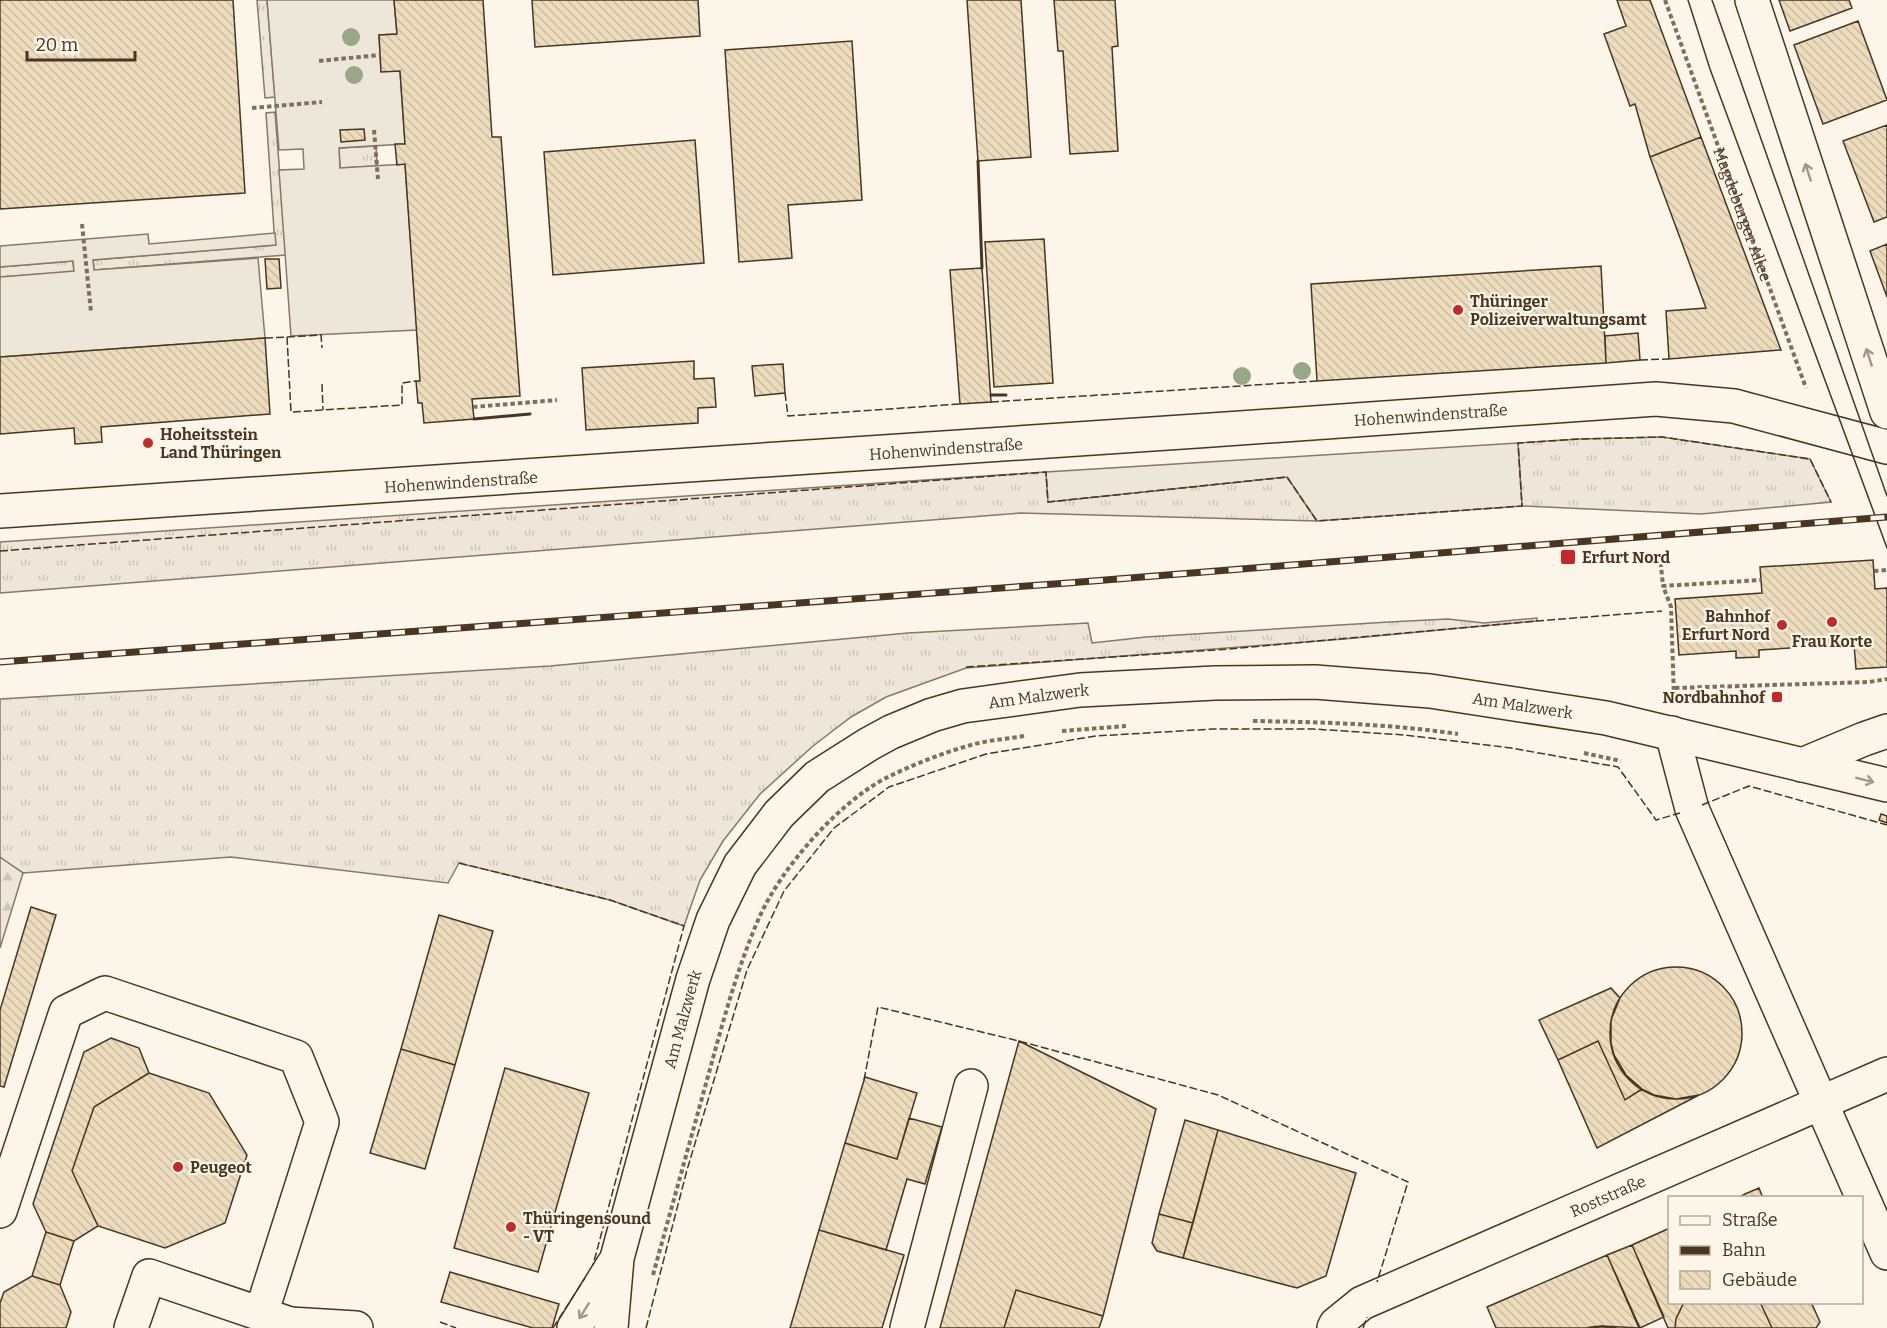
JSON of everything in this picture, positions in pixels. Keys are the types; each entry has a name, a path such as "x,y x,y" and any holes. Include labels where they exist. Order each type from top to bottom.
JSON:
{"street":[{"path":"1752,0 1887,412"},
{"name":"Hohenwindenstraße","path":"0,511 899,453 1656,399 1734,406 1887,447"},
{"name":"Am Malzwerk","path":"611,1328 617,1258 693,979 712,920 740,866 779,814 817,777 891,732 932,715 963,706 1080,690 1215,683 1315,682 1430,691 1606,718 1887,785"},
{"path":"1802,765 1887,731"},
{"path":"1672,733 1692,809 1862,1196"},
{"path":"0,1211 66,1012 105,993 296,1057 322,1122 280,1322"},
{"name":"Roststraße","path":"1334,1328 1336,1323 1362,1303 1887,1074"},
{"path":"907,1328 971,1086"},
{"path":"1863,1199 1887,1253"},
{"name":"Am Malzwerk","path":"574,1328 617,1258"},
{"path":"131,1328 149,1276 280,1322 356,1328"}],"path":[{"name":"Magdeburger Allee","path":"1665,0 1821,428"},
{"path":"319,61 380,55"},
{"path":"252,108 322,102"},
{"path":"374,130 378,179"},
{"path":"82,224 91,312"},
{"path":"473,406 557,400"},
{"path":"1660,555 1663,586 1671,607 1675,688 1672,733"},
{"path":"1874,571 1887,570"},
{"path":"1663,586 1761,579"},
{"path":"1675,688 1869,682 1887,679"},
{"path":"1253,721 1324,722 1461,734"},
{"path":"1058,731 1134,725"},
{"path":"651,1285 726,1010 742,960 760,916 776,886 829,822 885,779 933,758 972,745 1026,736"},
{"path":"1582,753 1627,762"}],"green space":[{"path":"257,0 267,0 275,97 265,98"},
{"path":"275,112 286,255 94,270 93,260 275,245 266,113"},
{"path":"376,146 377,166 340,168 339,148"},
{"path":"73,261 74,272 0,277 0,267"},
{"path":"1662,437 1810,459 1831,502 1701,514 1522,506 1518,443"},
{"path":"1046,472 1048,502 1287,477 1317,521 1020,513 0,593 0,542"},
{"path":"1537,618 1537,621 1344,639 966,668 886,697 851,717 813,746 760,794 723,841 700,880 684,926 610,900 459,863 448,883 231,857 23,873 0,858 0,699 550,666 908,633 1088,623 1092,643 1146,637 1389,622 1448,619 1484,623"},
{"path":"0,857 23,873 0,948"}],"shaded area":[{"path":"267,0 394,0 397,34 379,35 381,71 400,71 405,144 339,148 340,168 405,164 417,330 291,336 279,170 304,169 303,149 279,150"},
{"path":"275,233 276,245 93,260 94,270 258,258 265,338 0,357 0,277 74,271 73,261 0,267 0,246 148,234 149,244"},
{"path":"1518,443 1522,506 1317,521 1287,477 1048,502 1046,472"}],"building":[{"path":"0,0 233,0 245,193 0,209"},
{"path":"394,0 483,0 492,137 501,137 520,396 472,399 474,419 424,423 422,403 418,403 416,381 420,381 405,164 397,165 395,144 405,144 400,71 381,72 379,35 397,34"},
{"path":"532,0 698,0 700,36 535,47"},
{"path":"967,0 1021,0 1031,157 978,161"},
{"path":"1054,0 1115,0 1118,46 1112,47 1118,151 1070,154 1063,51 1058,51"},
{"path":"1617,0 1650,0 1701,137 1650,157 1635,104 1630,106 1604,34 1626,26"},
{"path":"1779,0 1849,0 1852,8 1790,31"},
{"path":"1858,21 1887,100 1823,124 1794,45"},
{"path":"852,41 862,200 788,205 792,258 739,262 725,50"},
{"path":"1887,125 1887,217 1874,222 1843,141"},
{"path":"364,129 365,140 341,142 340,130"},
{"path":"1701,137 1781,350 1669,359 1666,311 1706,308 1650,157"},
{"path":"695,140 704,263 553,275 544,152"},
{"path":"1044,239 1053,383 994,387 985,242"},
{"path":"1887,244 1887,297 1870,251"},
{"path":"265,259 279,259 281,288 267,289"},
{"name":"Thüringer Polizeiverwaltungsamt","path":"1601,266 1606,363 1317,381 1311,284"},
{"path":"982,268 991,402 960,404 950,270"},
{"path":"1638,333 1640,360 1606,363 1605,336"},
{"path":"265,338 270,414 101,427 102,442 89,443 75,444 74,428 0,434 0,357"},
{"path":"694,361 694,379 714,378 716,407 698,408 698,423 586,430 582,368"},
{"path":"783,364 785,393 755,396 752,366"},
{"name":"Bahnhof Erfurt Nord","path":"1873,560 1875,589 1887,588 1887,667 1856,669 1854,644 1759,650 1759,657 1736,658 1736,651 1679,655 1675,599 1762,593 1760,567"},
{"path":"1881,814 1887,816 1887,823 1879,820"},
{"path":"31,907 56,915 4,1087 0,1086 0,1010"},
{"path":"439,915 493,931 455,1065 401,1049"},
{"path":"1676,967 1701,972 1723,986 1737,1008 1742,1033 1737,1058 1723,1080 1701,1094 1676,1099 1651,1094 1629,1080 1615,1058 1610,1033 1615,1008 1629,986 1651,972"},
{"path":"1611,988 1620,998 1611,1020 1611,1043 1614,1055 1626,1075 1642,1089 1625,1100 1598,1041 1558,1060 1539,1020"},
{"path":"111,1038 139,1048 149,1073 94,1107 72,1171 98,1226 74,1241 46,1232 33,1204 84,1052"},
{"path":"1019,1041 1156,1109 1103,1316 1016,1290 1004,1328 940,1328"},
{"path":"1598,1041 1625,1100 1642,1089 1654,1095 1676,1099 1699,1095 1597,1148 1558,1060"},
{"path":"401,1049 455,1065 425,1169 370,1153"},
{"path":"505,1068 589,1093 538,1272 454,1248"},
{"path":"149,1073 209,1093 247,1155 225,1223 165,1248 98,1226 72,1171 94,1107"},
{"path":"865,1077 917,1093 897,1159 845,1143"},
{"path":"909,1118 942,1127 925,1184 907,1179 886,1250 819,1230 845,1143 897,1159"},
{"path":"1185,1120 1218,1130 1193,1223 1159,1214"},
{"path":"1218,1130 1356,1173 1326,1276 1297,1288 1183,1258"},
{"path":"1759,1188 1762,1196 1742,1196"},
{"path":"1159,1214 1193,1223 1183,1258 1157,1251 1152,1243"},
{"path":"1668,1229 1668,1304 1683,1304 1676,1319 1675,1328 1668,1328 1632,1245"},
{"path":"819,1230 904,1255 882,1328 790,1328"},
{"path":"46,1232 74,1241 60,1285 32,1276"},
{"path":"1632,1245 1664,1317 1640,1328 1607,1255"},
{"path":"1607,1255 1639,1328 1602,1326 1496,1328 1487,1307"},
{"path":"450,1272 559,1304 552,1328 533,1328 441,1302"},
{"path":"32,1276 60,1285 71,1312 66,1328 0,1328 0,1303 4,1292"},
{"path":"1016,1290 1103,1316 1099,1328 1004,1328"},
{"path":"1683,1304 1761,1304 1772,1328 1675,1328 1676,1319"},
{"path":"1761,1304 1812,1304 1820,1322 1816,1328 1772,1328"},
{"path":"1591,1327 1616,1328 1587,1328"}],"tram line":[{"path":"1688,0 1710,69 1887,548"},
{"path":"1712,0 1887,496"}],"railway":[{"path":"0,662 1068,583 1887,517"}],"fence":[{"path":"287,337 321,335 322,348"},
{"path":"265,338 287,337 291,412 402,405 402,383 416,381"},
{"path":"1640,360 1669,359"},
{"path":"991,402 1317,381"},
{"path":"322,384 323,410"},
{"path":"785,393 788,416 960,404"},
{"path":"0,551 1046,472 1048,502 1287,477 1317,521 1522,506 1518,443 1580,439 1662,437 1810,459 1831,502"},
{"path":"966,667 1229,649 1662,611"},
{"path":"646,1328 687,1170 747,970 784,891 834,828 889,787 986,754 1096,736 1213,729 1313,729 1405,735 1511,748 1618,767 1656,820 1680,813"},
{"path":"1702,805 1749,786 1887,825"},
{"path":"459,863 610,900 684,926 593,1265"},
{"path":"864,1080 878,1007 1019,1041 1218,1095 1408,1182 1377,1282"},
{"path":"553,1328 585,1278"},
{"path":"1363,1328 1367,1317"},
{"path":"440,1322 456,1328"}],"wall":[{"path":"978,161 982,268"},
{"path":"991,395 1006,395"},
{"path":"474,419 530,414"}],"place":[{"name":"Thüringer Polizeiverwaltungsamt","path":"1458,310"},
{"name":"Hoheitsstein Land Thüringen","path":"148,443"},
{"name":"Erfurt Nord","path":"1568,557"},
{"name":"Frau Korte","path":"1832,622"},
{"name":"Bahnhof Erfurt Nord","path":"1782,625"},
{"name":"Nordbahnhof","path":"1777,697"},
{"name":"Peugeot","path":"178,1167"},
{"name":"Thüringensound - VT","path":"511,1227"}]}
